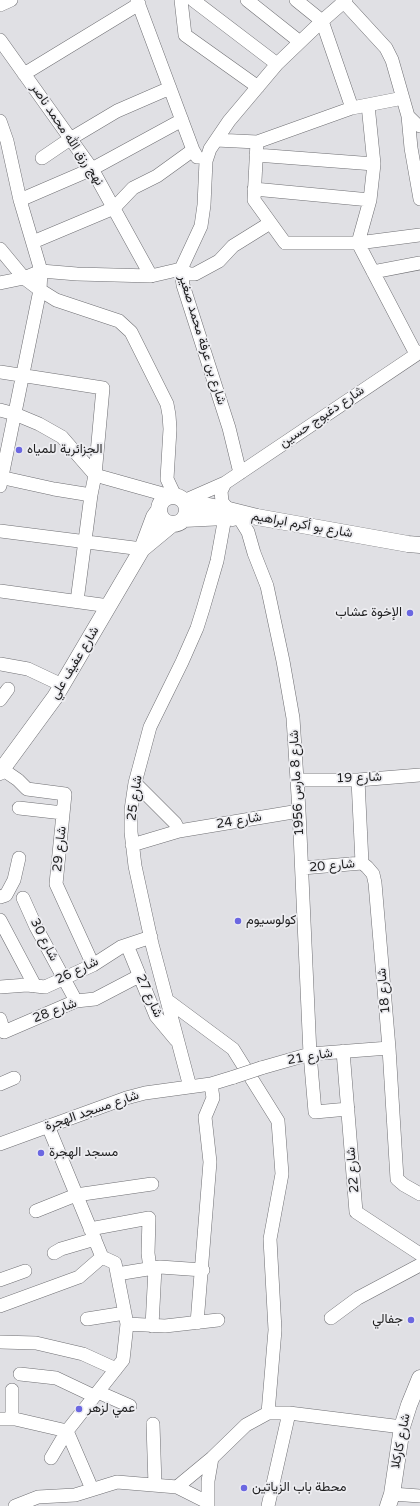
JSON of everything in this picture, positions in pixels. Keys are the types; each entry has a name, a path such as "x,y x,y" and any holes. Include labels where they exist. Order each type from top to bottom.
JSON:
{"main road":[{"name":"شارع بو أكرم ابراهيم","path":"170,502 231,516 420,550"},
{"path":"170,502 188,510 178,522 167,524 161,518 170,502"},
{"name":"شارع عفيف علي","path":"1,771 55,697 142,549 154,517 170,502"},
{"name":"شارع بو أكرم ابراهيم","path":"178,522 231,516 258,518 400,543 420,545"},
{"name":"شارع عفيف علي","path":"142,549 178,522"},
{"name":"شارع كاركلا","path":"390,1500 402,1427 414,1406 420,1378"}],"street":[{"path":"0,5 11,0"},
{"path":"181,0 185,35 258,87"},
{"path":"193,0 277,64"},
{"path":"247,0 300,42"},
{"path":"296,0 322,21 352,108"},
{"path":"344,0 386,48 392,60 408,116 411,148 419,193"},
{"name":"شارع بن عرفة محمد صغير","path":"240,473 229,428 183,285 181,269 201,226 204,205 206,161 210,149 230,121 277,64 344,0"},
{"path":"24,74 138,2 193,150 197,156 206,161"},
{"name":"نهج رزق الله محمد ناصر","path":"0,40 92,168 151,276"},
{"path":"42,158 70,139 117,111 170,88"},
{"path":"256,148 352,108 403,98"},
{"path":"368,105 374,164 370,200 358,243 418,353"},
{"path":"408,116 420,126"},
{"path":"20,200 92,168 182,120"},
{"path":"0,121 7,141 20,200 41,271 40,290 1,480 91,495"},
{"path":"216,140 256,148 374,164"},
{"path":"256,148 254,200 285,243 358,243 420,236"},
{"path":"33,242 114,208 133,188 157,176 193,150"},
{"path":"254,189 370,200"},
{"path":"0,283 24,278 41,271 77,274 151,276 181,269 189,274 195,274 219,261 233,246 270,223"},
{"path":"0,248 24,278 40,290 56,300 119,321 131,332 166,404 169,415 170,429 167,479 170,502"},
{"path":"373,272 420,263"},
{"name":"شارع دغبوج حسين","path":"170,502 225,483 418,353"},
{"path":"0,372 103,388 95,475 77,601"},
{"path":"0,410 15,414 39,424 62,437 95,475 144,490 170,502"},
{"path":"225,483 221,491 222,502 231,516"},
{"name":"شارع 8 مارس 1956","path":"231,516 248,532 254,553 267,586 283,661 293,718 298,780 310,1054 315,1112 348,1109"},
{"name":"شارع 25","path":"190,1087 151,937 135,866 131,832 131,810 135,783 150,727 182,662 199,622 231,516"},
{"path":"0,531 142,549"},
{"path":"0,591 109,606"},
{"path":"0,664 28,669 62,685"},
{"name":"شارع 29","path":"1,771 18,780 26,789 65,794 56,884 93,965"},
{"name":"شارع 19","path":"298,780 358,780 420,774"},
{"path":"358,780 362,863"},
{"path":"135,783 175,823 179,831"},
{"path":"20,808 63,813"},
{"name":"شارع 24","path":"132,845 179,831 299,811"},
{"path":"0,897 6,895 14,880 19,858"},
{"name":"شارع 20","path":"302,868 362,863"},
{"name":"شارع 18","path":"362,863 373,874 375,883 389,1048 397,1179 404,1185 420,1194"},
{"name":"شارع 30","path":"23,898 36,927 76,1002"},
{"path":"0,920 35,986"},
{"name":"شارع 26","path":"0,987 45,987 93,965 121,947 151,937"},
{"name":"شارع 27","path":"127,945 156,1016 179,1044"},
{"name":"شارع 28","path":"0,1022 4,1032 76,1002 96,999 139,976"},
{"path":"167,1000 233,1049 278,1120 282,1174 270,1239 275,1330 268,1413"},
{"name":"شارع 21","path":"234,1077 310,1054 389,1048"},
{"name":"شارع 22","path":"343,1051 356,1212 420,1254"},
{"name":"شارع مسجد الهجرة","path":"0,1144 126,1098 145,1093 211,1084 234,1077"},
{"path":"0,1084 14,1078"},
{"path":"197,1323 203,1270 210,1162 205,1117 213,1098 211,1084"},
{"path":"48,1126 102,1257 115,1263 126,1319 123,1360 67,1431 51,1458"},
{"path":"36,1211 76,1195 152,1184"},
{"path":"54,1253 92,1234 149,1218 148,1253 153,1269 152,1326"},
{"path":"0,1306 80,1277 102,1257"},
{"path":"331,1318 358,1298 420,1265"},
{"path":"117,1274 153,1269 203,1270"},
{"path":"0,1280 24,1271"},
{"path":"87,1319 126,1319 152,1326 166,1326 218,1320"},
{"path":"0,1342 36,1343 83,1354 116,1369"},
{"path":"20,1374 56,1378 130,1406"},
{"path":"12,1390 6,1419 67,1431"},
{"path":"177,1487 212,1458 246,1425 268,1413 289,1413 402,1427"},
{"path":"268,1506 289,1413"},
{"path":"153,1424 155,1485"},
{"path":"67,1431 78,1498"},
{"path":"15,1506 38,1497 78,1498 117,1482 177,1487 207,1504 212,1458"},
{"path":"390,1500 420,1496"}],"place":[{"name":"الجزائرية للمياه","path":"19,450"},
{"name":"الإخوة عشاب","path":"410,613"},
{"name":"كولوسيوم","path":"238,921"},
{"name":"مسجد الهجرة","path":"41,1153"},
{"name":"جفالي","path":"411,1320"},
{"name":"عمي لزهر","path":"79,1409"},
{"name":"محطة باب الزياتين","path":"244,1488"}]}
